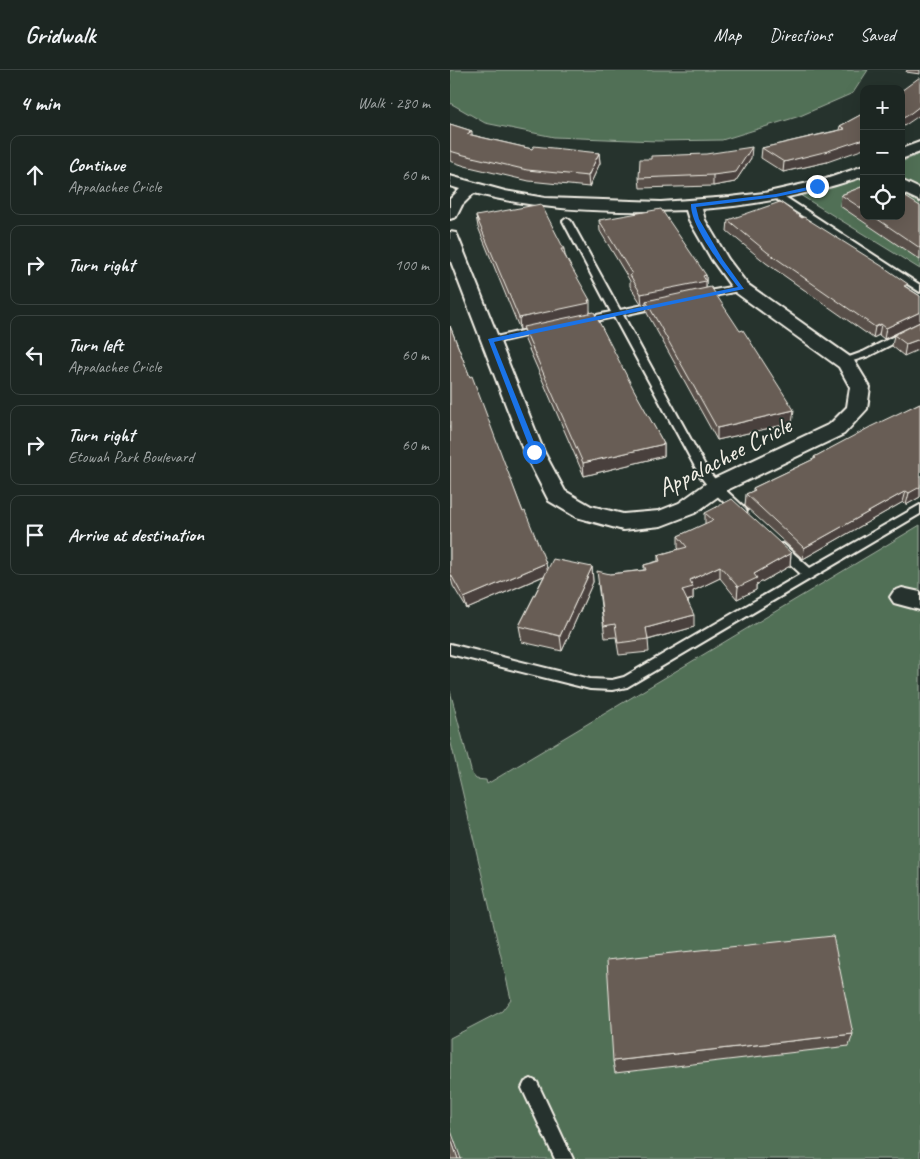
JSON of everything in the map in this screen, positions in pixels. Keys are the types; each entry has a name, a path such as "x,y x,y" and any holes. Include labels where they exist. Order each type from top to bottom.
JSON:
{"street":[{"path":"905,154 920,146"},
{"path":"450,181 539,202 645,208 693,206 776,195 817,186 860,172"},
{"path":"452,207 470,187"},
{"path":"905,187 920,196"},
{"name":"Appalachee Cricle","path":"450,236 534,452 556,496 584,512 623,522 661,518 687,508 716,488 836,429 858,409 860,387 846,363 742,288 720,260 696,219 693,206"}],"lane":[{"path":"776,195 920,290"},
{"path":"566,221 617,313 647,374 704,473 716,488 750,520"},
{"path":"568,324 742,288"},
{"path":"843,361 866,354 920,326"},
{"path":"490,341 549,328"},
{"path":"450,649 590,684 612,685 627,682 920,509"},
{"path":"771,540 809,574"},
{"path":"531,1088 564,1159"}],"green space":[{"path":"450,70 868,70 853,93 800,116 722,140 657,141 554,137 485,123 450,103"},
{"path":"920,154 920,269 800,195 860,178 860,220 905,220 905,160"},
{"path":"920,525 920,1159 450,1159 450,1038 502,1011 511,999 450,739 450,691 472,774 476,779 486,780 487,784"}],"building":[{"path":"920,77 920,106 905,117 905,88"},
{"path":"860,115 860,140 784,162 762,148 845,129 840,126"},
{"path":"450,124 472,131 467,134 532,149 534,146 599,153 588,176 527,170 450,151"},
{"path":"752,147 736,172 713,175 639,178 640,159 651,159 651,156 706,154"},
{"path":"860,188 860,207 841,195"},
{"path":"905,197 920,206 920,248 879,220 905,220"},
{"path":"780,202 802,218 804,217 908,284 904,286 920,296 920,312 886,328 881,324 875,327 767,252 728,220"},
{"path":"541,204 564,249 561,249 590,300 588,300 589,303 519,318 476,216"},
{"path":"661,209 706,275 703,276 706,281 641,294 630,275 632,274 599,220"},
{"path":"711,287 740,331 743,330 794,410 717,428 646,301"},
{"path":"594,312 664,444 583,463 523,327"},
{"path":"920,322 920,339 906,344 894,335"},
{"path":"450,326 470,377 472,376 523,512 525,511 546,563 464,598 450,573"},
{"path":"920,403 920,487 909,493 906,491 804,548 746,494 755,490 753,488 816,458 814,457"},
{"path":"732,499 791,553 754,574 757,578 738,587 720,566 690,580 693,587 682,590 694,615 646,628 648,639 618,643 615,624 604,626 597,571 610,574 646,570 644,565 660,561 658,555 687,547 678,536 713,520 705,513"},
{"path":"553,559 592,567 560,636 519,626"},
{"path":"833,936 853,1034 613,1061 607,960"},
{"path":"450,1136 458,1159 450,1159"}],"route":[{"path":"534,452 490,341 742,288 720,260 696,219 693,206 727,203 817,186"}]}
